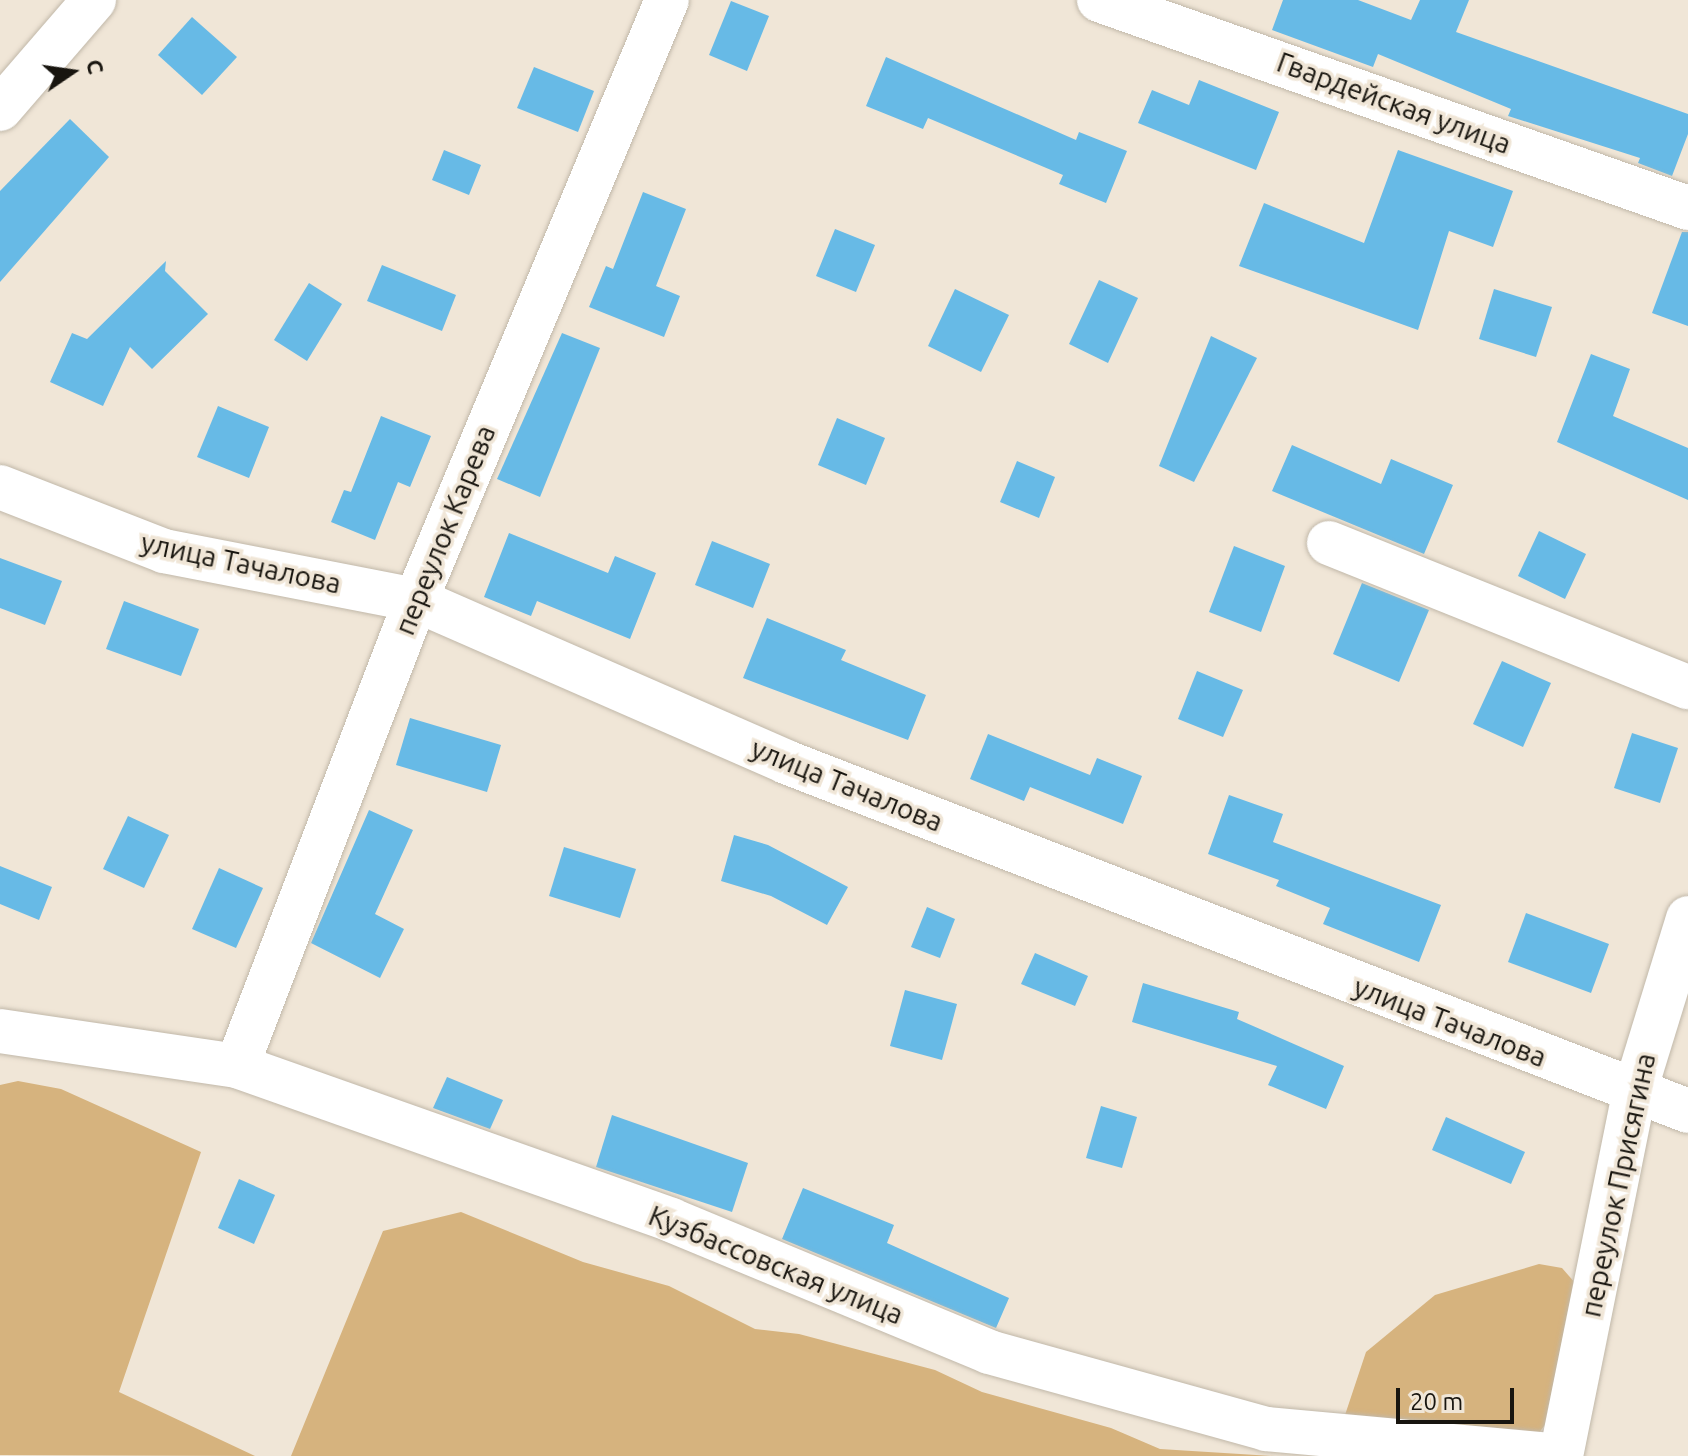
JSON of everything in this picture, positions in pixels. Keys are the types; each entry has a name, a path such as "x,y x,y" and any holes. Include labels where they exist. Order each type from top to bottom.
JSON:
{"street":[{"path":"0,109 94,0"},
{"name":"переулок Карева","path":"237,1066 416,600 667,0"},
{"name":"Гвардейская улица","path":"1099,0 1688,208"},
{"name":"улица Тачалова","path":"0,487 164,551 416,600 786,762 1634,1094 1688,1111"},
{"path":"1329,543 1688,687"},
{"name":"переулок Присягина","path":"1561,1456 1634,1094 1688,918"},
{"name":"Кузбассовская улица","path":"0,1031 237,1066 671,1220 989,1352 1266,1429 1561,1456"}],"shaded area":[{"path":"18,1081 61,1089 201,1152 119,1392 255,1456 0,1455 0,1085"},
{"path":"461,1212 583,1262 669,1286 755,1329 799,1334 935,1370 982,1392 1111,1428 1160,1449 1274,1456 291,1456 383,1231"},
{"path":"1539,1264 1562,1268 1576,1284 1552,1415 1539,1433 1345,1415 1366,1352 1435,1295"}],"building":[{"path":"1283,0 1358,0 1411,20 1420,0 1469,0 1456,32 1688,114 1688,134 1672,176 1638,163 1640,158 1508,116 1511,109 1378,54 1373,67 1272,30"},
{"path":"731,1 769,16 747,71 709,55"},
{"path":"192,17 237,57 202,95 158,55"},
{"path":"886,57 1076,140 1079,132 1127,151 1106,203 1059,184 1063,175 928,118 923,129 866,106"},
{"path":"534,67 594,91 578,132 517,108"},
{"path":"1199,80 1279,112 1256,170 1138,123 1152,90 1189,105"},
{"path":"70,119 109,157 0,282 0,191"},
{"path":"444,150 481,165 469,195 432,180"},
{"path":"1398,150 1513,191 1493,247 1449,231 1418,330 1239,266 1264,203 1364,243"},
{"path":"643,192 686,209 656,286 680,296 664,337 589,307 606,266 613,269"},
{"path":"835,229 875,245 856,292 816,276"},
{"path":"1682,232 1688,232 1688,326 1652,313"},
{"path":"166,261 165,271 208,314 152,369 130,347 103,406 50,382 72,333 87,339"},
{"path":"382,265 456,295 442,331 367,301"},
{"path":"1099,280 1138,298 1108,363 1069,344"},
{"path":"309,283 342,304 307,361 274,340"},
{"path":"955,289 1009,315 981,372 928,346"},
{"path":"1494,289 1552,307 1536,357 1479,339"},
{"path":"562,333 600,348 540,497 497,479"},
{"path":"1211,336 1257,358 1194,482 1159,466"},
{"path":"1591,354 1630,369 1613,416 1688,448 1688,500 1557,442"},
{"path":"218,406 269,427 249,478 197,457"},
{"path":"381,416 431,436 410,487 398,482 375,540 331,522 344,490 351,492"},
{"path":"837,418 885,438 866,485 818,465"},
{"path":"1292,445 1381,484 1391,459 1453,485 1424,554 1272,491"},
{"path":"1017,461 1055,477 1039,518 1000,502"},
{"path":"1539,531 1586,554 1565,599 1518,576"},
{"path":"509,533 608,573 615,556 656,573 630,639 537,601 531,616 484,597"},
{"path":"712,541 770,564 753,608 695,585"},
{"path":"1234,546 1285,566 1261,632 1209,612"},
{"path":"0,558 62,581 45,625 0,608"},
{"path":"1362,583 1429,610 1399,682 1333,654"},
{"path":"124,601 199,629 181,676 106,649"},
{"path":"767,618 846,650 841,660 926,695 908,740 743,678"},
{"path":"1502,661 1551,683 1523,747 1473,724"},
{"path":"1197,671 1243,690 1223,737 1178,719"},
{"path":"410,718 501,745 487,792 396,765"},
{"path":"1632,733 1678,748 1660,803 1614,788"},
{"path":"988,734 1090,775 1097,758 1142,776 1123,824 1030,787 1024,801 970,779"},
{"path":"1229,795 1283,814 1273,842 1441,905 1419,962 1323,924 1330,908 1276,886 1279,880 1208,854"},
{"path":"369,810 413,830 375,914 404,929 380,978 311,943"},
{"path":"128,816 169,835 144,888 103,869"},
{"path":"734,835 768,845 848,887 827,925 771,896 721,881"},
{"path":"564,847 636,869 620,918 549,896"},
{"path":"0,866 52,887 39,920 0,904"},
{"path":"219,868 263,888 236,948 192,929"},
{"path":"927,907 955,919 940,958 911,947"},
{"path":"1526,913 1609,944 1591,993 1508,962"},
{"path":"1035,953 1088,976 1075,1006 1021,984"},
{"path":"1143,983 1239,1012 1237,1019 1344,1066 1326,1109 1268,1085 1277,1066 1132,1022"},
{"path":"905,990 957,1004 942,1060 890,1046"},
{"path":"447,1077 503,1100 490,1129 433,1108"},
{"path":"1101,1106 1137,1117 1122,1168 1086,1158"},
{"path":"612,1115 748,1163 732,1212 596,1167"},
{"path":"1446,1117 1525,1152 1511,1184 1432,1150"},
{"path":"239,1179 275,1195 254,1244 218,1228"},
{"path":"803,1188 894,1225 887,1243 1009,1298 996,1328 782,1239"}]}
